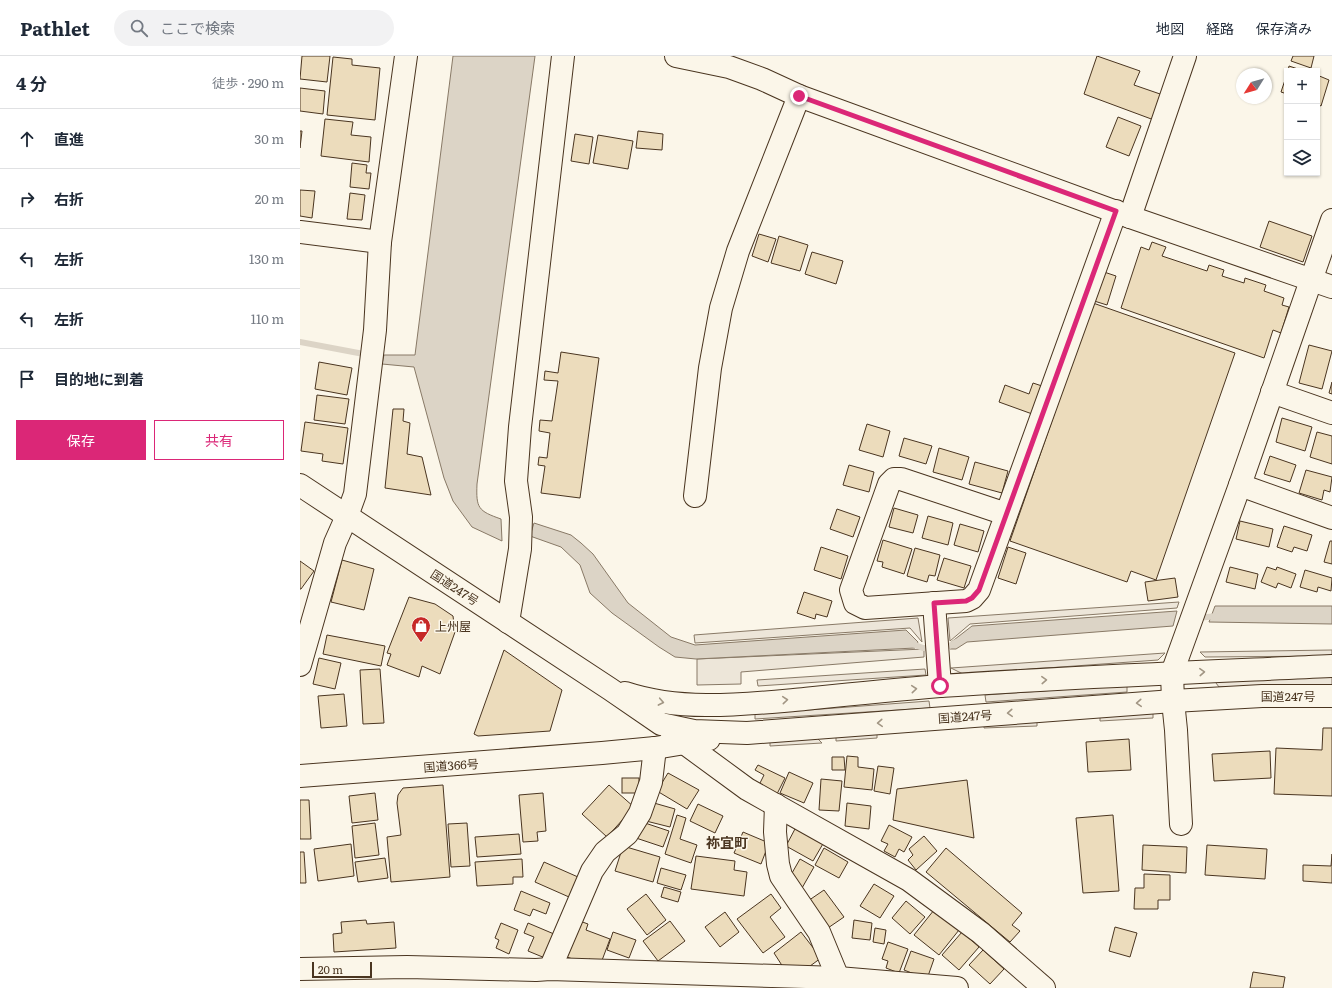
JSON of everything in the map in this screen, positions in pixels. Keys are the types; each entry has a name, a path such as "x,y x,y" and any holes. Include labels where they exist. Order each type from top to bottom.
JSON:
{"main road":[{"path":"300,665 335,543 355,494 375,330 380,242 406,56"},
{"path":"676,56 729,67 762,79 799,96 1123,214 1332,287"},
{"path":"1006,514 901,479 894,480 889,484 851,590 855,603 865,608 966,601 972,598 979,590 1006,514 1185,56"},
{"path":"508,622 520,549 522,516 516,481 520,427 552,159 566,60"},
{"path":"695,496 710,368 721,308 738,252 799,96"},
{"path":"1181,824 1172,673 1240,485 1332,220"},
{"path":"300,232 380,242"},
{"path":"1272,392 1332,414"},
{"name":"国道247号","path":"300,485 610,689 660,724 694,731 747,733 1173,701 1262,696 1332,696"},
{"path":"1240,485 1332,518"},
{"path":"934,603 940,686"},
{"name":"国道247号","path":"610,689 634,697 671,704 746,704 940,686 1332,666"},
{"name":"国道366号","path":"602,753 660,724 746,704"},
{"path":"660,724 747,789 909,880 981,933 1044,988"},
{"name":"国道366号","path":"300,776 655,748 747,733"},
{"path":"550,969 592,871 605,852 627,834 640,813 650,782 655,748"},
{"path":"776,805 775,832 778,864 781,876 819,932 838,978"},
{"path":"300,969 407,967 550,969 838,978 957,988"}],"shaded area":[{"path":"453,56 535,56 477,484 477,498 480,508 487,514 501,519 502,541 472,527 453,501 444,478 414,367 382,364 384,355 415,355"},
{"path":"534,523 571,535 593,554 628,603 671,637 695,645 906,630 918,642 915,648 696,659 675,657 612,613 590,593 580,565 561,547 530,536"},
{"path":"1179,602 1177,608 970,624 950,641 948,618"},
{"path":"1215,606 1332,606 1332,624 1209,622"},
{"path":"1177,611 1173,626 967,642 956,649 950,649 950,643 972,626"},
{"path":"918,618 922,642 910,628 695,643 694,635"},
{"path":"924,649 924,657 741,672 741,684 697,685 697,659"},
{"path":"1332,650 1332,656 1205,657 1200,652"},
{"path":"1165,653 1158,660 963,674 951,668"},
{"path":"925,669 926,675 758,686 757,680"},
{"path":"1332,676 1332,685 1219,687 1216,683 1218,678"},
{"path":"1127,685 1127,692 986,702 985,695"},
{"path":"929,701 930,708 755,719 755,714"},
{"path":"1153,713 1153,718 1100,721 1100,716"},
{"path":"1037,721 1037,726 984,728 984,724"},
{"path":"877,734 877,738 836,741 836,736"},
{"path":"817,738 822,743 770,746 770,740"}],"building":[{"path":"302,56 330,56 327,82 300,79"},
{"path":"1097,56 1140,71 1134,85 1163,95 1154,120 1084,94"},
{"path":"1293,56 1314,56 1311,68 1291,61"},
{"path":"333,57 352,59 352,65 380,68 375,120 327,115"},
{"path":"1320,76 1329,80 1320,106"},
{"path":"1284,83 1284,93 1281,92"},
{"path":"300,88 325,91 323,114 300,111"},
{"path":"1118,117 1141,126 1129,156 1106,147"},
{"path":"325,119 353,122 351,135 371,137 369,162 321,156"},
{"path":"300,131 302,131 300,148"},
{"path":"638,131 663,134 662,150 636,148"},
{"path":"575,134 593,137 589,164 571,161"},
{"path":"598,135 633,141 628,169 593,163"},
{"path":"352,163 367,165 366,173 371,173 369,189 350,187"},
{"path":"300,190 315,191 312,218 300,216"},
{"path":"350,193 365,195 362,220 347,219"},
{"path":"1269,221 1312,236 1303,262 1260,247"},
{"path":"759,234 776,239 768,262 752,256"},
{"path":"779,236 808,245 800,271 771,263"},
{"path":"1152,242 1166,247 1162,256 1207,271 1209,265 1224,270 1222,276 1244,283 1245,278 1266,285 1264,291 1284,298 1282,305 1289,307 1281,333 1273,330 1264,358 1121,308 1141,247 1149,250"},
{"path":"812,252 843,261 836,284 805,274"},
{"path":"1101,271 1116,276 1107,305 1091,300"},
{"path":"1093,303 1235,353 1156,580 1131,571 1127,582 1010,541"},
{"path":"1309,345 1332,351 1322,389 1299,383"},
{"path":"561,352 599,358 580,498 541,493 545,466 538,465 539,457 547,458 550,433 539,431 540,420 552,421 558,381 544,380 545,371 558,373"},
{"path":"319,362 352,368 347,395 315,389"},
{"path":"1332,382 1332,394 1329,393"},
{"path":"1033,383 1045,387 1035,415 999,402 1005,385 1029,394"},
{"path":"317,395 349,399 345,424 314,420"},
{"path":"393,409 404,409 403,421 410,423 407,454 422,457 431,495 385,488"},
{"path":"1282,418 1312,427 1305,451 1276,442"},
{"path":"305,422 348,428 343,464 322,461 323,454 301,451"},
{"path":"867,424 890,431 883,457 859,450"},
{"path":"1317,432 1332,436 1332,464 1310,457"},
{"path":"904,438 932,446 926,464 899,456"},
{"path":"939,448 969,457 962,480 933,472"},
{"path":"1270,456 1296,465 1290,482 1264,474"},
{"path":"975,462 1008,471 1002,493 969,484"},
{"path":"849,465 874,472 869,492 843,485"},
{"path":"1306,470 1332,477 1330,492 1324,490 1322,500 1299,493"},
{"path":"894,508 918,515 913,533 889,527"},
{"path":"837,509 860,517 853,537 830,529"},
{"path":"928,516 953,523 948,545 922,538"},
{"path":"1240,521 1273,529 1269,547 1236,539"},
{"path":"960,524 984,531 978,552 954,545"},
{"path":"1284,526 1312,535 1307,551 1294,547 1292,552 1277,547"},
{"path":"883,540 912,549 904,574 882,567 883,562 877,561"},
{"path":"1330,541 1332,541 1332,564 1324,562"},
{"path":"821,547 848,556 841,579 814,570"},
{"path":"1008,547 1026,553 1016,584 998,578"},
{"path":"915,548 940,555 935,576 929,575 927,582 907,576"},
{"path":"944,558 971,566 964,588 937,580"},
{"path":"342,560 374,569 364,610 331,602"},
{"path":"300,561 314,571 301,589 300,589"},
{"path":"1230,567 1258,574 1255,589 1226,582"},
{"path":"1267,567 1276,570 1277,567 1296,574 1291,588 1278,583 1276,588 1261,582"},
{"path":"1305,570 1332,578 1331,591 1318,587 1317,592 1300,587"},
{"path":"1175,578 1178,597 1148,601 1145,582"},
{"path":"804,592 832,601 827,617 816,614 815,619 797,613"},
{"name":"上州屋","path":"409,597 435,604 453,616 455,632 440,674 422,666 419,677 387,665 391,654 387,653"},
{"path":"327,635 385,646 381,666 323,654"},
{"path":"504,650 562,690 550,731 478,736 474,734"},
{"path":"319,658 341,663 335,689 313,684"},
{"path":"380,669 384,723 363,724 360,670"},
{"path":"344,694 347,726 321,728 318,696"},
{"path":"1323,728 1332,728 1332,796 1274,794 1276,748 1322,750"},
{"path":"1129,739 1131,770 1088,772 1086,742"},
{"path":"1270,751 1271,778 1214,781 1212,754"},
{"path":"847,756 858,757 858,767 874,769 872,790 844,787"},
{"path":"832,757 844,757 845,770 832,770"},
{"path":"758,765 785,778 777,794 759,785 764,775 755,770"},
{"path":"878,766 894,768 890,794 874,791"},
{"path":"789,772 813,783 804,803 780,793"},
{"path":"668,773 699,790 687,809 657,791"},
{"path":"622,778 639,778 639,793 622,793"},
{"path":"821,779 842,781 839,811 819,810"},
{"path":"967,780 974,838 893,820 897,789"},
{"path":"443,785 450,877 391,882 387,837 401,835 397,803 398,795 403,788"},
{"path":"609,785 634,807 607,837 582,814"},
{"path":"375,793 378,820 352,823 349,796"},
{"path":"543,793 546,831 537,832 538,841 523,842 519,795"},
{"path":"300,800 309,800 311,839 300,839"},
{"path":"647,801 675,809 670,827 642,820"},
{"path":"847,803 871,806 869,829 845,826"},
{"path":"698,804 723,816 715,833 690,821"},
{"path":"677,815 686,818 680,839 697,845 691,863 665,854"},
{"path":"1113,815 1119,891 1083,893 1076,818"},
{"path":"642,822 669,831 663,847 636,838"},
{"path":"375,823 379,855 355,858 352,826"},
{"path":"467,823 470,866 451,867 448,824"},
{"path":"889,825 912,837 904,852 899,849 895,857 884,851 888,844 881,841"},
{"path":"796,827 824,842 813,861 786,846"},
{"path":"743,832 769,843 761,864 734,853"},
{"path":"519,834 521,854 477,857 475,837"},
{"path":"924,836 937,851 916,870 908,860 913,855 909,849"},
{"path":"351,844 354,876 318,881 314,849"},
{"path":"1143,845 1187,847 1186,873 1142,870"},
{"path":"1207,845 1267,849 1265,879 1205,875"},
{"path":"623,846 660,857 653,882 615,871"},
{"path":"824,848 848,862 839,878 815,865"},
{"path":"946,848 1022,913 1012,925 1020,931 1010,942 926,872"},
{"path":"300,852 304,852 306,883 300,883"},
{"path":"1332,854 1332,883 1303,881 1303,865 1331,866"},
{"path":"696,856 735,861 734,870 747,872 744,896 691,889"},
{"path":"385,858 388,878 358,882 355,862"},
{"path":"522,859 523,877 513,877 513,884 477,886 475,862"},
{"path":"800,859 814,867 802,888 788,880"},
{"path":"544,862 578,877 569,897 535,882"},
{"path":"661,868 686,875 681,890 657,883"},
{"path":"1144,874 1170,875 1170,900 1158,900 1158,909 1134,909 1135,888 1144,888"},
{"path":"874,884 894,896 880,918 860,906"},
{"path":"664,887 681,892 678,902 661,897"},
{"path":"824,890 844,917 825,930 805,903"},
{"path":"521,891 550,903 546,914 533,909 530,916 514,910"},
{"path":"646,894 666,920 647,935 627,909"},
{"path":"771,894 781,908 770,917 785,937 763,953 737,919"},
{"path":"906,901 925,917 910,934 892,918"},
{"path":"934,910 959,930 939,955 914,935"},
{"path":"725,912 739,932 720,947 705,927"},
{"path":"366,920 367,924 394,922 396,948 334,952 333,934 342,933 341,922"},
{"path":"577,920 588,924 586,930 610,939 601,963 589,959 587,964 564,956"},
{"path":"854,920 872,923 870,940 852,938"},
{"path":"670,921 685,941 658,961 643,941"},
{"path":"501,923 518,930 509,954 496,948 499,940 495,938"},
{"path":"528,923 554,934 545,958 528,951 534,937 524,933"},
{"path":"1115,927 1137,933 1130,957 1109,951"},
{"path":"875,928 886,930 884,944 873,942"},
{"path":"613,932 636,940 629,958 607,950"},
{"path":"801,932 821,958 806,969 783,967 774,953"},
{"path":"962,932 979,947 959,970 942,955"},
{"path":"888,942 908,949 899,973 886,968 888,961 882,959"},
{"path":"983,950 1004,969 990,984 969,965"},
{"path":"911,951 934,959 927,979 904,970"},
{"path":"1253,972 1285,977 1283,988 1250,988"}],"waterway":[{"path":"300,342 369,355"},
{"path":"1196,618 1218,616"},
{"path":"910,643 923,648 946,648 956,642"}],"place":[{"name":"上州屋","path":"421,643"}],"district":[{"name":"祢宜町","path":"727,842"}],"route":[{"path":"799,96 1116,211 979,590 972,598 966,601 934,603 940,686"}]}
